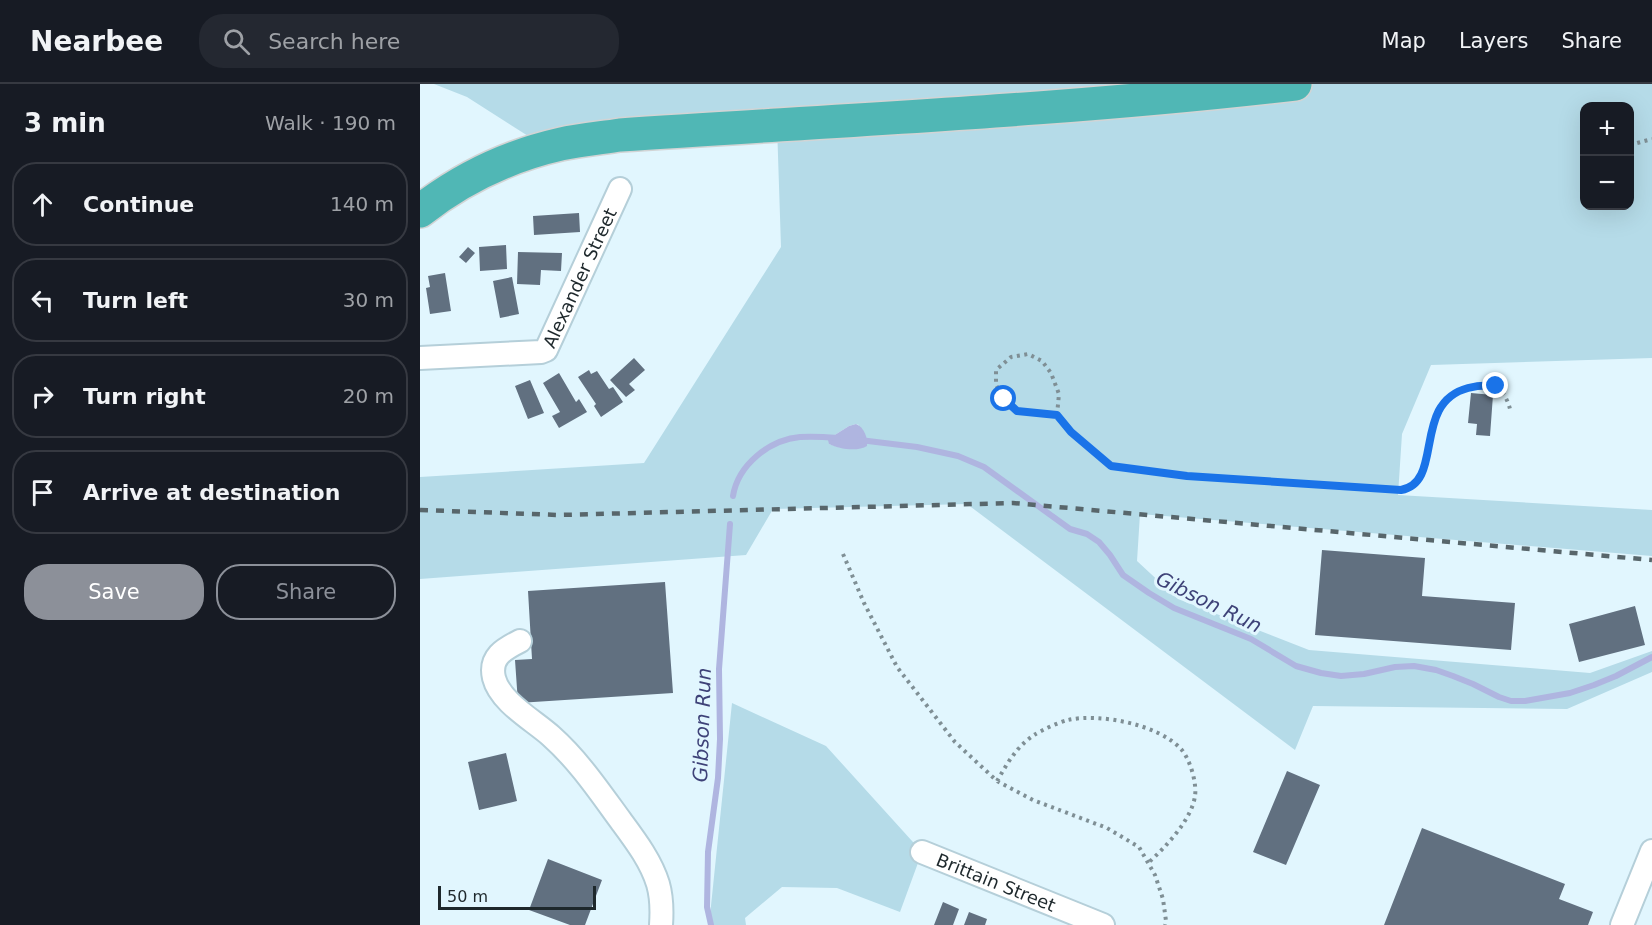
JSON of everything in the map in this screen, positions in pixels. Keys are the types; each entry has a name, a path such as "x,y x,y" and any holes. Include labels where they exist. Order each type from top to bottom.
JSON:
{"highway":[{"path":"420,211 462,182 506,160 562,144 620,135 1068,106 1184,97 1295,84"}],"street":[{"name":"Alexander Street","path":"420,358 546,350 620,189"},
{"path":"520,641 504,649 496,659 493,668 494,680 516,707 551,736 584,770 636,843 651,867 658,884 662,907 661,925"},
{"path":"1622,925 1652,851"},
{"name":"Brittain Street","path":"922,852 1103,925"}],"path":[{"path":"1634,144 1652,139"},
{"path":"1057,415 1059,394 1052,373 1042,361 1028,354 1011,357 996,370 996,385 1004,399 1017,411 1057,415 1071,432 1111,466 1210,477 1401,490 1417,483 1424,469 1433,425 1442,404 1450,395 1482,384 1496,386 1506,398 1510,409"},
{"path":"843,555 864,603 897,667 955,742 997,781 1033,800 1107,828 1140,848 1155,875 1163,899 1165,925"},
{"path":"997,781 1013,754 1034,735 1067,720 1102,718 1144,728 1166,737 1182,750 1193,772 1195,796 1186,820 1163,849 1148,863"}],"shaded area":[{"path":"434,84 1652,84 1652,358 1431,365 1402,434 1398,495 1652,510 1652,556 1140,514 1137,561 1178,599 1309,650 1590,673 1652,651 1652,672 1567,709 1313,706 1295,750 967,504 773,509 746,555 420,579 420,477 644,463 781,247 777,125 547,148 467,97","holes":["859,425 854,449 829,444 830,438 849,426"]},
{"path":"856,424 865,433 867,446 848,449 829,444 830,438"},
{"path":"732,703 826,746 922,852 900,912 837,888 782,887 745,918 746,925 709,925"}],"building":[{"path":"579,213 580,232 534,235 533,216"},
{"path":"506,245 507,269 480,271 479,247"},
{"path":"468,247 475,253 466,263 459,257"},
{"path":"518,252 562,253 561,271 541,270 540,285 517,284"},
{"path":"445,273 451,311 430,314 426,288 430,287 428,276"},
{"path":"512,277 519,314 500,318 493,281"},
{"path":"634,358 645,370 629,384 635,390 626,397 610,380"},
{"path":"589,370 591,374 597,371 609,389 613,387 623,402 601,417 594,406 596,404 578,377"},
{"path":"559,373 576,402 579,399 587,412 559,428 552,416 560,412 543,383"},
{"path":"530,380 544,413 528,419 515,386"},
{"path":"1471,393 1493,395 1490,436 1476,435 1477,424 1468,423"},
{"path":"1322,550 1425,558 1422,596 1515,603 1511,650 1315,635"},
{"path":"665,582 673,693 518,703 515,660 532,659 528,591"},
{"path":"1635,606 1645,645 1579,662 1569,624"},
{"path":"506,753 517,801 479,810 468,762"},
{"path":"1287,771 1320,785 1286,865 1253,852"},
{"path":"1422,828 1565,884 1559,899 1593,912 1588,925 1384,925"},
{"path":"548,859 602,880 585,925 570,925 529,910"},
{"path":"943,902 959,909 953,925 934,925"},
{"path":"969,912 987,919 985,925 964,925"}],"waterway":[{"name":"Gibson Run","path":"733,496 741,474 748,464 766,449 788,439 800,437 838,438"},
{"name":"Gibson Run","path":"860,440 917,447 958,456 984,467 1070,529 1087,534 1099,542 1123,575 1149,593 1174,608 1251,639 1296,666 1321,673 1341,676 1414,666 1453,676 1511,701 1525,701 1570,693 1594,685 1652,657"},
{"name":"Gibson Run","path":"711,925 707,907 708,852 718,778 719,669 730,524"}],"railway":[{"path":"420,510 559,515 1013,503 1652,560"}],"route":[{"path":"1004,399 1017,411 1057,415 1071,432 1111,466 1187,476 1401,490 1417,483 1424,469 1433,425 1442,404 1450,395 1482,384 1496,386"}]}
